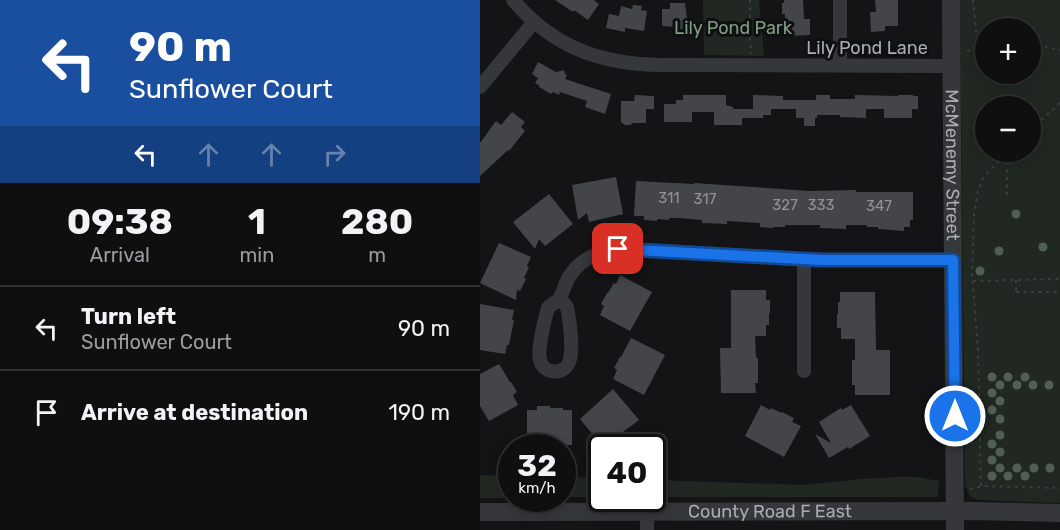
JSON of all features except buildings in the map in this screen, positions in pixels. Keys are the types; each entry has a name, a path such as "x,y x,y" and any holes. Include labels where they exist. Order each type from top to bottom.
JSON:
{"street":[{"name":"Lily Pond Lane","path":"513,0 534,22 565,43 612,61 648,65 840,65 957,59"},
{"path":"840,0 840,65"},
{"name":"McMenemy Street","path":"951,0 957,59 953,260 955,530"},
{"path":"480,87 534,22"},
{"path":"560,299 568,312 571,356 564,369 552,372 542,366 539,355 547,311 551,304 560,299 568,277 578,265 591,256 612,250 632,249 804,260 953,260"},
{"path":"804,260 804,371"},
{"name":"County Road F East","path":"480,512 588,511"},
{"name":"County Road F East","path":"666,511 1060,513"},
{"path":"647,512 647,530"}],"path":[{"path":"750,0 752,65"},
{"path":"973,0 975,21"},
{"path":"1041,45 1060,50"},
{"path":"957,59 975,50"},
{"path":"1041,120 1060,103"},
{"path":"981,486 978,350 972,251 974,214 981,182 1000,162"},
{"path":"1007,195 1008,162"},
{"path":"973,281 1060,279"},
{"path":"1016,280 1016,293 1060,292"},
{"path":"969,489 981,486 1060,488"}],"green space":[{"name":"Lily Pond Park","path":"703,0 759,0 764,56 704,55"},
{"path":"960,0 1060,0 1060,503 978,500 970,496 965,485"},
{"path":"480,475 498,476 498,498 480,498"},
{"path":"576,477 588,478 588,497 576,497"},
{"path":"917,477 939,481 938,497 666,497 666,480 804,485 860,479"}],"route":[{"path":"618,249 820,260 953,260 955,416"}]}
